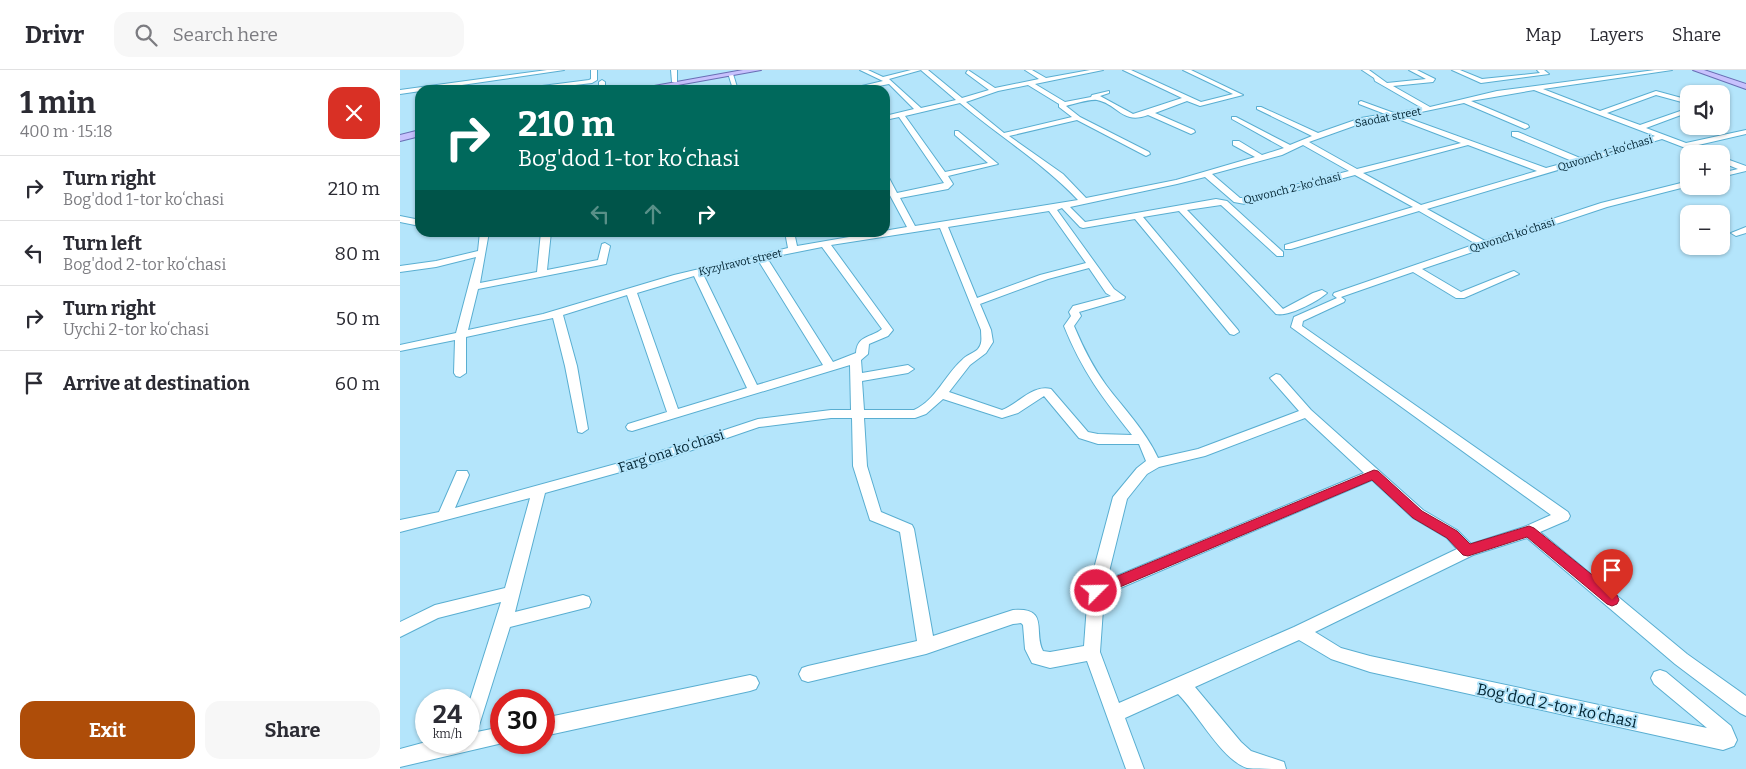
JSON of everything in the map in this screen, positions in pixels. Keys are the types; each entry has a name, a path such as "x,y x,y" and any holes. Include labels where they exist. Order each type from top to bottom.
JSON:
{"main road":[{"path":"660,85 757,70"},
{"path":"1701,71 1746,87"},
{"path":"400,138 415,134"}],"street":[{"path":"439,85 478,78 561,70"},
{"path":"583,85 593,81 594,70"},
{"path":"674,70 675,82"},
{"path":"863,70 890,82 920,111"},
{"path":"882,79 918,70"},
{"path":"924,70 1003,135 1060,176 1085,202"},
{"path":"1028,70 1045,80"},
{"path":"890,117 961,101 994,90 1100,70"},
{"path":"1126,70 1203,104 1240,95 1186,70"},
{"path":"1365,70 1429,109"},
{"path":"1387,85 1433,80 1412,70"},
{"path":"1455,70 1479,81 1546,74 1540,70"},
{"path":"1496,70 1514,78"},
{"name":"Saodat street","path":"1085,202 1208,175 1290,149 1318,136 1358,122 1429,109 1496,93 1669,70"},
{"path":"968,72 994,90"},
{"path":"730,74 735,85"},
{"path":"1526,76 1547,86"},
{"path":"476,85 478,78"},
{"path":"874,85 890,82"},
{"path":"1029,83 1064,104 1097,98 1132,116 1150,113 1188,98"},
{"name":"Quvonch 1-koʻchasi","path":"1535,88 1686,145"},
{"path":"400,92 415,89"},
{"path":"1097,98 1094,96 1107,92"},
{"path":"1602,112 1656,93 1680,100"},
{"path":"1463,100 1525,127"},
{"path":"1361,103 1390,116 1546,171"},
{"path":"1064,104 1061,106 1078,118 1146,154"},
{"path":"1259,108 1318,136"},
{"path":"1150,113 1190,132"},
{"name":"Quvonch 1-koʻchasi","path":"1642,127 1680,113"},
{"path":"894,196 947,186 949,184 900,114"},
{"path":"1003,135 1078,118"},
{"path":"1234,118 1290,149"},
{"path":"1686,145 1746,132"},
{"path":"942,175 994,164 958,133"},
{"path":"1515,134 1579,162"},
{"name":"Quvonch 1-koʻchasi","path":"1546,171 1664,136"},
{"name":"Quvonch 2-koʻchasi","path":"1303,142 1484,244"},
{"path":"1236,143 1261,158"},
{"name":"Quvonch 2-koʻchasi","path":"1208,175 1237,200 1243,202 1468,143"},
{"path":"1730,163 1746,169"},
{"path":"1730,173 1746,169"},
{"path":"1288,247 1546,171"},
{"path":"1734,172 1746,178"},
{"name":"Quvonch koʻchasi","path":"1529,532 1563,516 1296,327 1298,319 1339,298 1484,244 1604,205 1680,184"},
{"path":"890,188 913,230"},
{"name":"Kyzylravot street","path":"890,232 913,230 1085,202"},
{"path":"1064,206 1083,225 1216,202 1226,204 1280,254"},
{"path":"1051,208 1110,291 1120,297 1077,308 1074,312 1075,320 1069,326 1076,340 1078,350 1097,380 1143,440 1154,464"},
{"path":"1181,208 1280,312 1285,313 1310,297 1322,294"},
{"path":"1137,216 1234,332"},
{"path":"400,219 415,222"},
{"name":"Fargʻona koʻchasi","path":"400,526 444,516 539,488 655,458 748,425 803,416 859,413 915,414 922,411 941,394 966,362 982,351 986,344 986,330 960,273 943,225"},
{"path":"1736,233 1746,230"},
{"path":"460,372 461,336 484,237"},
{"path":"542,274 546,237"},
{"path":"790,237 793,250"},
{"name":"Kyzylravot street","path":"400,348 557,314 697,272 761,256 825,244 847,237"},
{"path":"632,427 855,359 862,354 861,346 864,341 885,334 888,327 825,244"},
{"path":"472,287 603,262 605,246"},
{"path":"400,269 436,264 482,253"},
{"path":"761,256 830,367"},
{"path":"974,302 1044,277 1091,265"},
{"path":"1415,269 1460,296 1514,274"},
{"path":"697,272 754,391"},
{"path":"631,291 674,415"},
{"path":"557,314 571,366 582,429"},
{"path":"855,359 860,466 873,512 876,516 907,529 926,646"},
{"path":"857,378 908,369"},
{"path":"1276,378 1307,413 1418,514 1452,534 1468,551"},
{"path":"941,394 1002,414 1010,412 1041,393 1047,392 1084,435 1098,439 1143,440"},
{"path":"1134,769 1092,652 1096,591 1120,497 1142,471 1154,464 1200,453 1307,413"},
{"path":"1096,591 1374,474"},
{"path":"444,516 462,475"},
{"path":"480,696 504,622 539,488"},
{"path":"1114,714 1300,632 1468,551 1529,532 1681,659 1746,707"},
{"path":"400,630 435,612 512,593"},
{"path":"504,622 583,602"},
{"path":"808,674 926,646 1013,617 1024,616 1028,618 1032,626 1033,650 1038,658 1050,660 1092,652"},
{"name":"Bog'dod 2-tor koʻchasi","path":"1300,632 1337,654 1370,664 1724,741 1728,740 1725,732 1660,678"},
{"path":"555,725 750,683"},
{"path":"1179,684 1195,699 1234,749 1244,758 1277,769"},
{"path":"400,758 415,754"}],"route":[{"path":"1096,591 1374,474 1418,514 1452,534 1468,551 1529,532 1612,600"}]}
